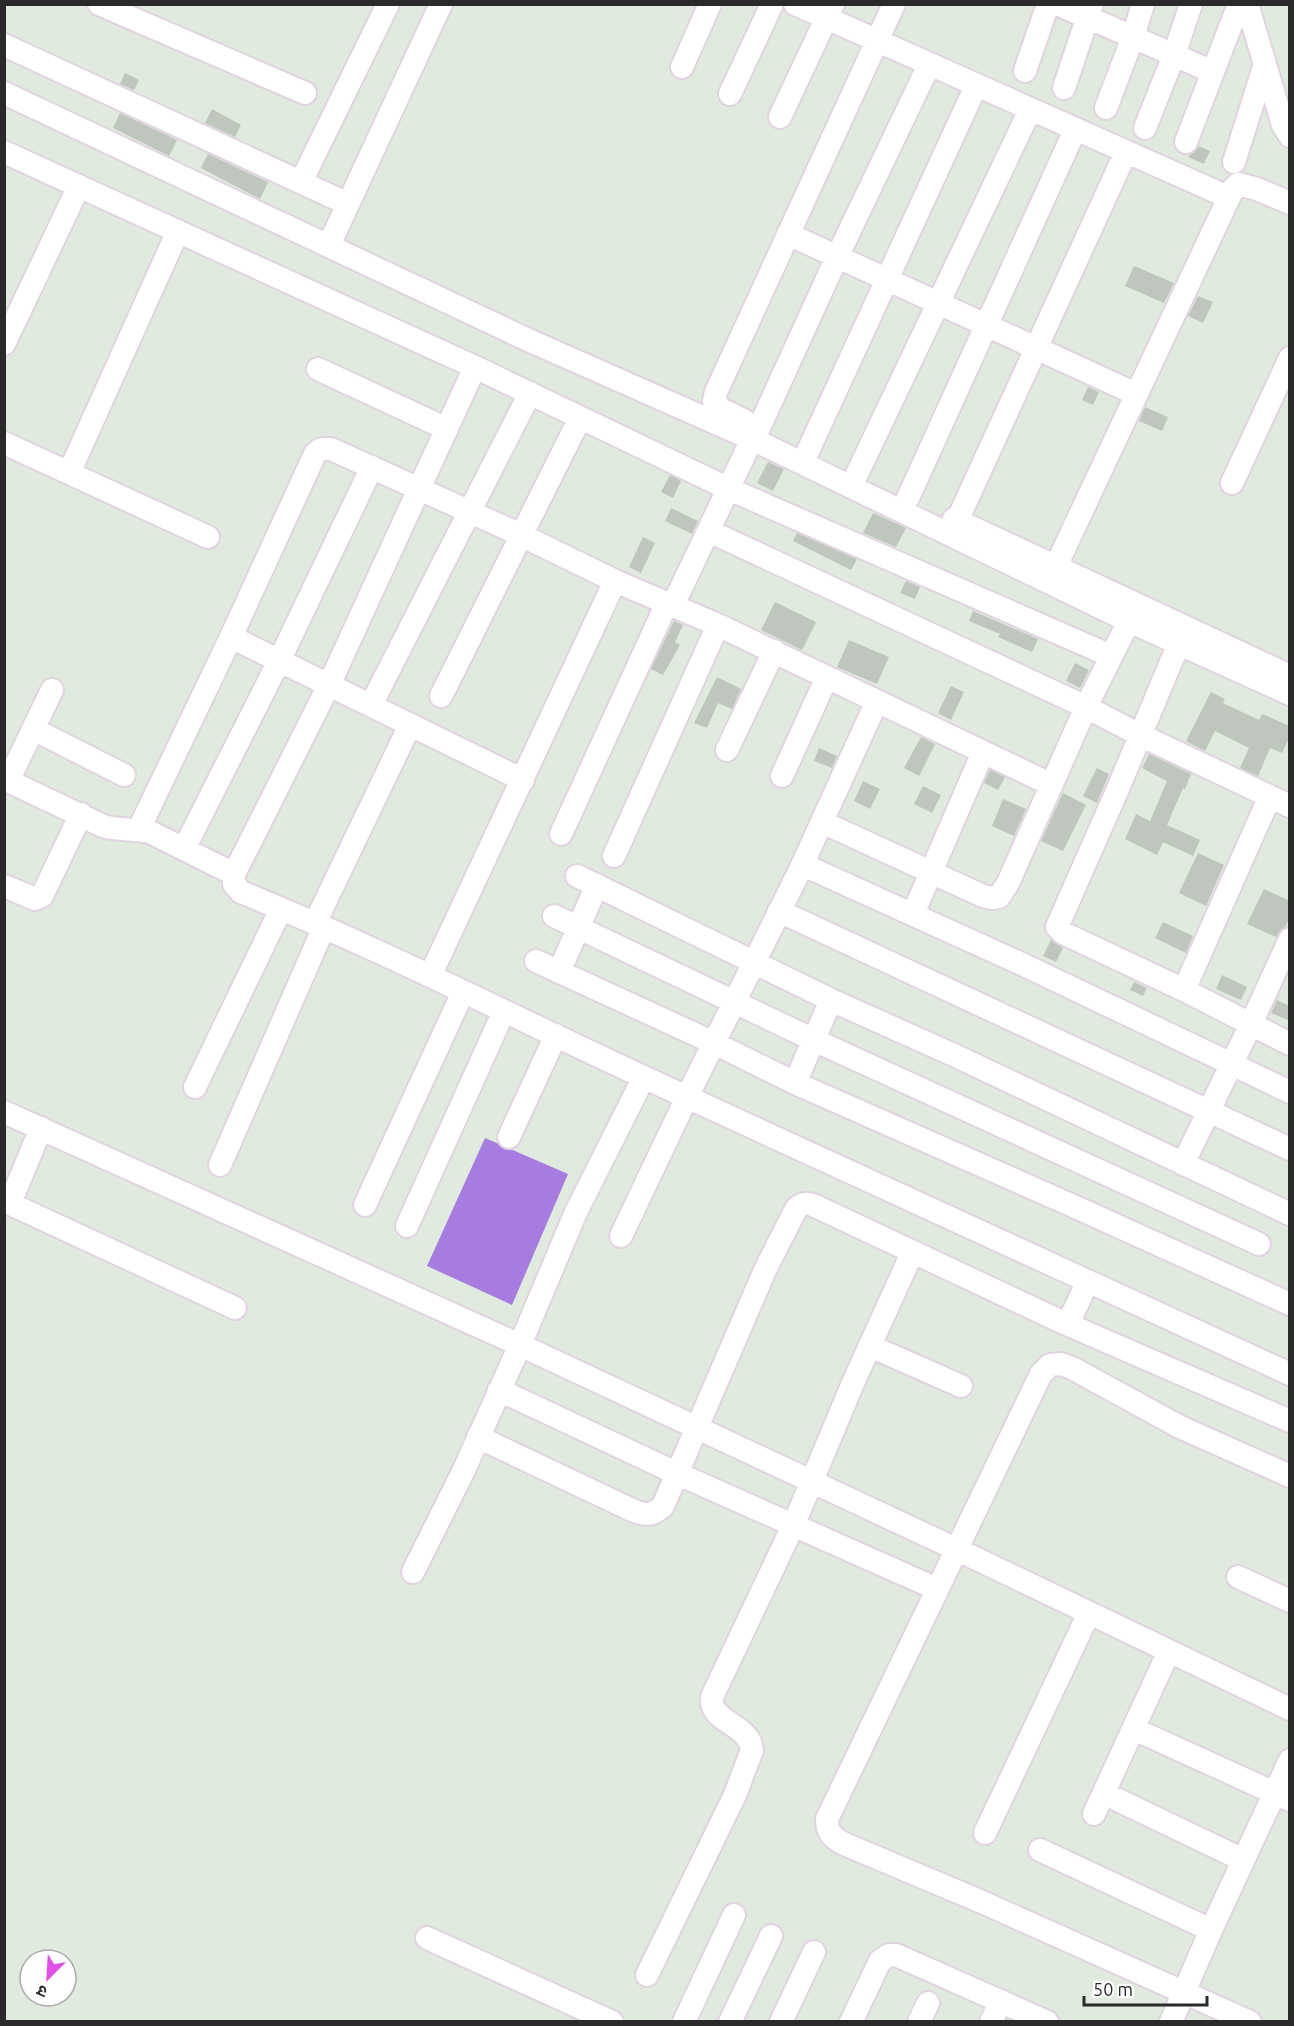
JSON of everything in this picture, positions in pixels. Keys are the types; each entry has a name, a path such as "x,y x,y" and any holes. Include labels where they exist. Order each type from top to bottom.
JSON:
{"street":[{"path":"99,4 140,13 305,93"},
{"path":"301,182 388,4"},
{"path":"328,246 441,4"},
{"path":"682,68 710,4"},
{"path":"730,94 772,4"},
{"path":"894,4 719,383 714,401 721,409 756,433 1129,621 1290,694"},
{"path":"1025,71 1048,4"},
{"path":"1057,4 1090,11 1133,37 1213,72"},
{"path":"1106,108 1143,4"},
{"path":"1145,128 1191,4"},
{"path":"1186,142 1239,4"},
{"path":"1247,4 1283,125 1290,136"},
{"path":"797,5 829,12 877,42 1228,197"},
{"path":"1064,88 1090,11"},
{"path":"780,117 829,12"},
{"path":"4,45 348,204"},
{"path":"1234,162 1265,64"},
{"path":"561,834 670,604 709,531 756,433 929,65"},
{"path":"808,451 976,86"},
{"path":"4,93 536,343 756,433 808,451 1290,676"},
{"path":"857,474 1030,110"},
{"path":"908,498 1076,130"},
{"path":"957,521 1126,152"},
{"path":"4,153 475,367 729,489 1111,656"},
{"path":"1056,566 1228,197 1238,184 1257,189 1290,203"},
{"path":"4,344 80,186"},
{"path":"69,473 177,231"},
{"path":"788,234 1136,394"},
{"path":"475,367 329,685 234,874 234,884 241,892 320,925 687,1097 1290,1374"},
{"path":"318,369 447,429"},
{"path":"1232,483 1286,373"},
{"path":"371,705 530,393"},
{"path":"441,696 580,418"},
{"path":"4,443 208,537"},
{"path":"139,829 315,454 321,449 331,449 372,467 615,580 718,625 1052,785"},
{"path":"184,849 280,659 372,467"},
{"path":"709,531 1086,707 1280,801 1184,990"},
{"path":"430,976 615,580"},
{"path":"822,822 983,896 999,897 1008,883 1086,707 1129,621"},
{"path":"614,856 718,625"},
{"path":"231,637 523,780"},
{"path":"1179,643 1057,927 1063,933 1184,990 1290,1044"},
{"path":"727,750 774,651"},
{"path":"782,776 827,677"},
{"path":"52,690 6,780 103,826 116,830 150,831 234,874"},
{"path":"621,1236 800,870 877,701"},
{"path":"219,1165 320,925 410,725"},
{"path":"33,729 124,775"},
{"path":"913,914 983,752"},
{"path":"4,886 35,899 42,896 81,814"},
{"path":"800,870 810,868 821,872 1290,1092"},
{"path":"559,972 578,928 587,881 831,1000 1290,1214"},
{"path":"195,1087 281,909"},
{"path":"779,911 1208,1113 1290,1149"},
{"path":"554,916 814,1040 1259,1244"},
{"path":"1183,1164 1290,939"},
{"path":"536,961 795,1083 1071,1204 1290,1304"},
{"path":"365,1205 463,992"},
{"path":"795,1083 831,1000"},
{"path":"407,1226 504,1011"},
{"path":"509,1137 556,1035"},
{"path":"413,1572 500,1390 576,1212 644,1077"},
{"path":"4,1112 520,1345 956,1549 1290,1709"},
{"path":"41,1128 7,1202 236,1308"},
{"path":"478,1437 645,1515 655,1514 663,1506 766,1268 796,1209 801,1204 807,1203 1062,1322 1290,1421"},
{"path":"647,1975 735,1795 750,1758 752,1743 745,1734 717,1714 711,1703 712,1697 793,1526 912,1253"},
{"path":"1062,1322 1069,1320 1088,1281"},
{"path":"870,1346 961,1386"},
{"path":"1250,2022 1185,1991 842,1843 832,1836 827,1828 827,1819 1041,1374 1050,1365 1061,1364 1072,1368 1180,1427 1290,1476"},
{"path":"500,1390 676,1473 937,1589"},
{"path":"1238,1577 1290,1601"},
{"path":"985,1833 1089,1613"},
{"path":"1094,1814 1169,1651"},
{"path":"1134,1729 1282,1796"},
{"path":"1171,2022 1243,1860 1282,1796 1290,1760"},
{"path":"1118,1800 1243,1860"},
{"path":"1040,1850 1210,1930"},
{"path":"684,2022 734,1915"},
{"path":"730,2022 771,1936"},
{"path":"427,1938 612,2022"},
{"path":"781,2022 814,1952"},
{"path":"852,2022 880,1961 889,1955 904,1957 1047,2022"},
{"path":"991,2022 1001,2001"}],"shaded area":[{"path":"485,1138 568,1174 512,1305 427,1266"}],"building":[{"path":"125,73 139,80 134,90 120,84"},
{"path":"212,109 241,125 235,137 205,123"},
{"path":"120,113 177,140 169,156 113,128"},
{"path":"1199,146 1210,151 1204,164 1188,157"},
{"path":"208,154 268,182 260,199 201,168"},
{"path":"1134,266 1174,283 1164,303 1125,286"},
{"path":"1198,296 1213,302 1203,323 1188,316"},
{"path":"1088,387 1099,392 1093,405 1082,400"},
{"path":"1145,407 1168,417 1162,431 1139,421"},
{"path":"768,462 784,469 773,491 757,483"},
{"path":"670,475 681,481 673,498 661,492"},
{"path":"671,508 698,521 692,534 665,521"},
{"path":"873,513 906,528 896,547 863,533"},
{"path":"797,533 857,559 851,570 793,541"},
{"path":"643,537 655,543 641,573 629,567"},
{"path":"906,581 920,587 915,599 900,593"},
{"path":"775,602 816,622 802,650 761,630"},
{"path":"973,611 1038,639 1032,652 998,637 1000,634 969,621"},
{"path":"674,621 683,625 675,642 680,645 663,675 651,669"},
{"path":"849,640 889,657 877,684 837,667"},
{"path":"1075,663 1089,670 1080,688 1066,681"},
{"path":"717,677 741,689 732,709 718,703 707,728 694,723"},
{"path":"951,686 964,692 951,720 938,713"},
{"path":"1211,692 1225,699 1223,703 1259,720 1262,714 1290,726 1290,736 1282,753 1270,748 1258,776 1240,768 1249,748 1215,731 1205,751 1186,741"},
{"path":"921,737 935,744 919,776 904,768"},
{"path":"819,748 837,756 832,768 814,761"},
{"path":"1149,754 1191,774 1167,825 1200,840 1193,856 1163,842 1157,855 1125,839 1136,814 1150,821 1167,781 1142,768"},
{"path":"1097,768 1109,774 1097,803 1083,796"},
{"path":"990,770 1005,777 998,790 984,783"},
{"path":"863,781 880,789 870,809 854,801"},
{"path":"923,786 941,795 932,813 914,804"},
{"path":"1063,793 1086,805 1063,851 1041,841"},
{"path":"1003,799 1026,809 1014,836 992,826"},
{"path":"1198,853 1224,865 1206,906 1179,893"},
{"path":"1264,889 1290,901 1290,917 1276,937 1247,924"},
{"path":"1163,922 1193,936 1186,953 1155,938"},
{"path":"1051,940 1063,948 1056,962 1043,956"},
{"path":"1222,975 1247,987 1241,1000 1216,989"},
{"path":"1134,982 1147,988 1143,996 1130,990"},
{"path":"1277,1000 1290,1006 1290,1021 1271,1013"}]}
